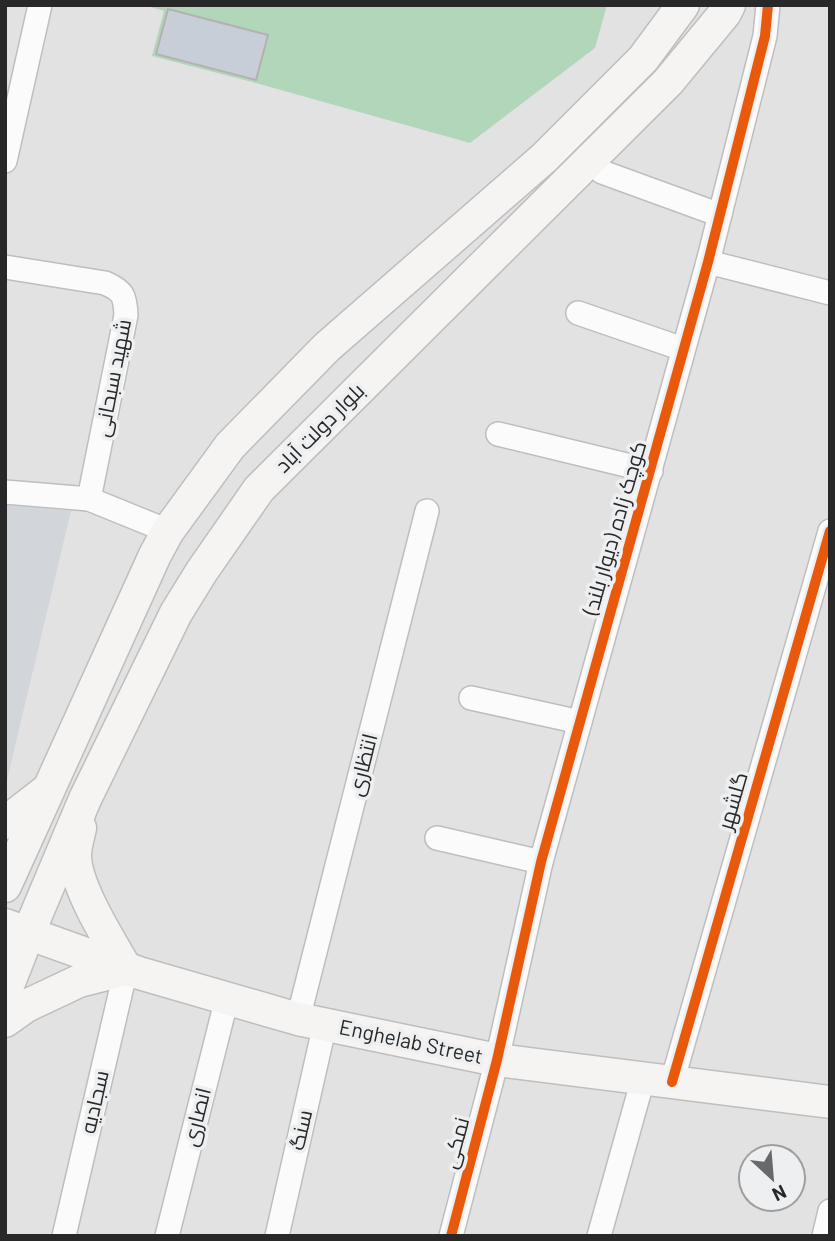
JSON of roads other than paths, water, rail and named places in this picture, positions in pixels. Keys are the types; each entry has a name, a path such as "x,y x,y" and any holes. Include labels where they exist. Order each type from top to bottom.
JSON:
{"main road":[{"path":"5,886 161,543 230,446 327,346 544,158 643,59 683,5"},
{"name":"بلوار دولت آباد","path":"5,993 17,929 85,799 176,614 202,571 259,489 668,82 730,5"},
{"path":"161,543 156,566 166,579 184,581 202,571"},
{"path":"5,823 50,788"},
{"path":"5,1021 26,1006 79,981 126,969 100,925 81,882 75,856 85,799"},
{"name":"Enghelab Street","path":"17,929 126,969 312,1021 497,1060 830,1102"}],"street":[{"path":"5,161 40,5"},
{"name":"کوچک زاده (دیوار بلند)","path":"497,1060 541,862 708,262 765,36 768,5"},
{"path":"602,172 720,215"},
{"path":"708,262 830,293"},
{"name":"شهید سبحانی","path":"5,267 105,283 119,289 125,300 126,314 89,499"},
{"path":"578,313 683,349"},
{"path":"498,434 651,471"},
{"path":"5,492 89,499 161,543"},
{"name":"انتظاری","path":"312,1021 428,510"},
{"name":"گلشهر","path":"600,1236 658,1080 830,531"},
{"path":"471,698 580,722"},
{"path":"437,838 541,862"},
{"name":"سجادیه","path":"64,1236 126,969"},
{"name":"انصاری","path":"167,1236 228,998"},
{"name":"سنگ","path":"277,1236 312,1021"},
{"name":"نمکی","path":"452,1236 497,1060"},
{"path":"824,1236 830,1211"}]}
